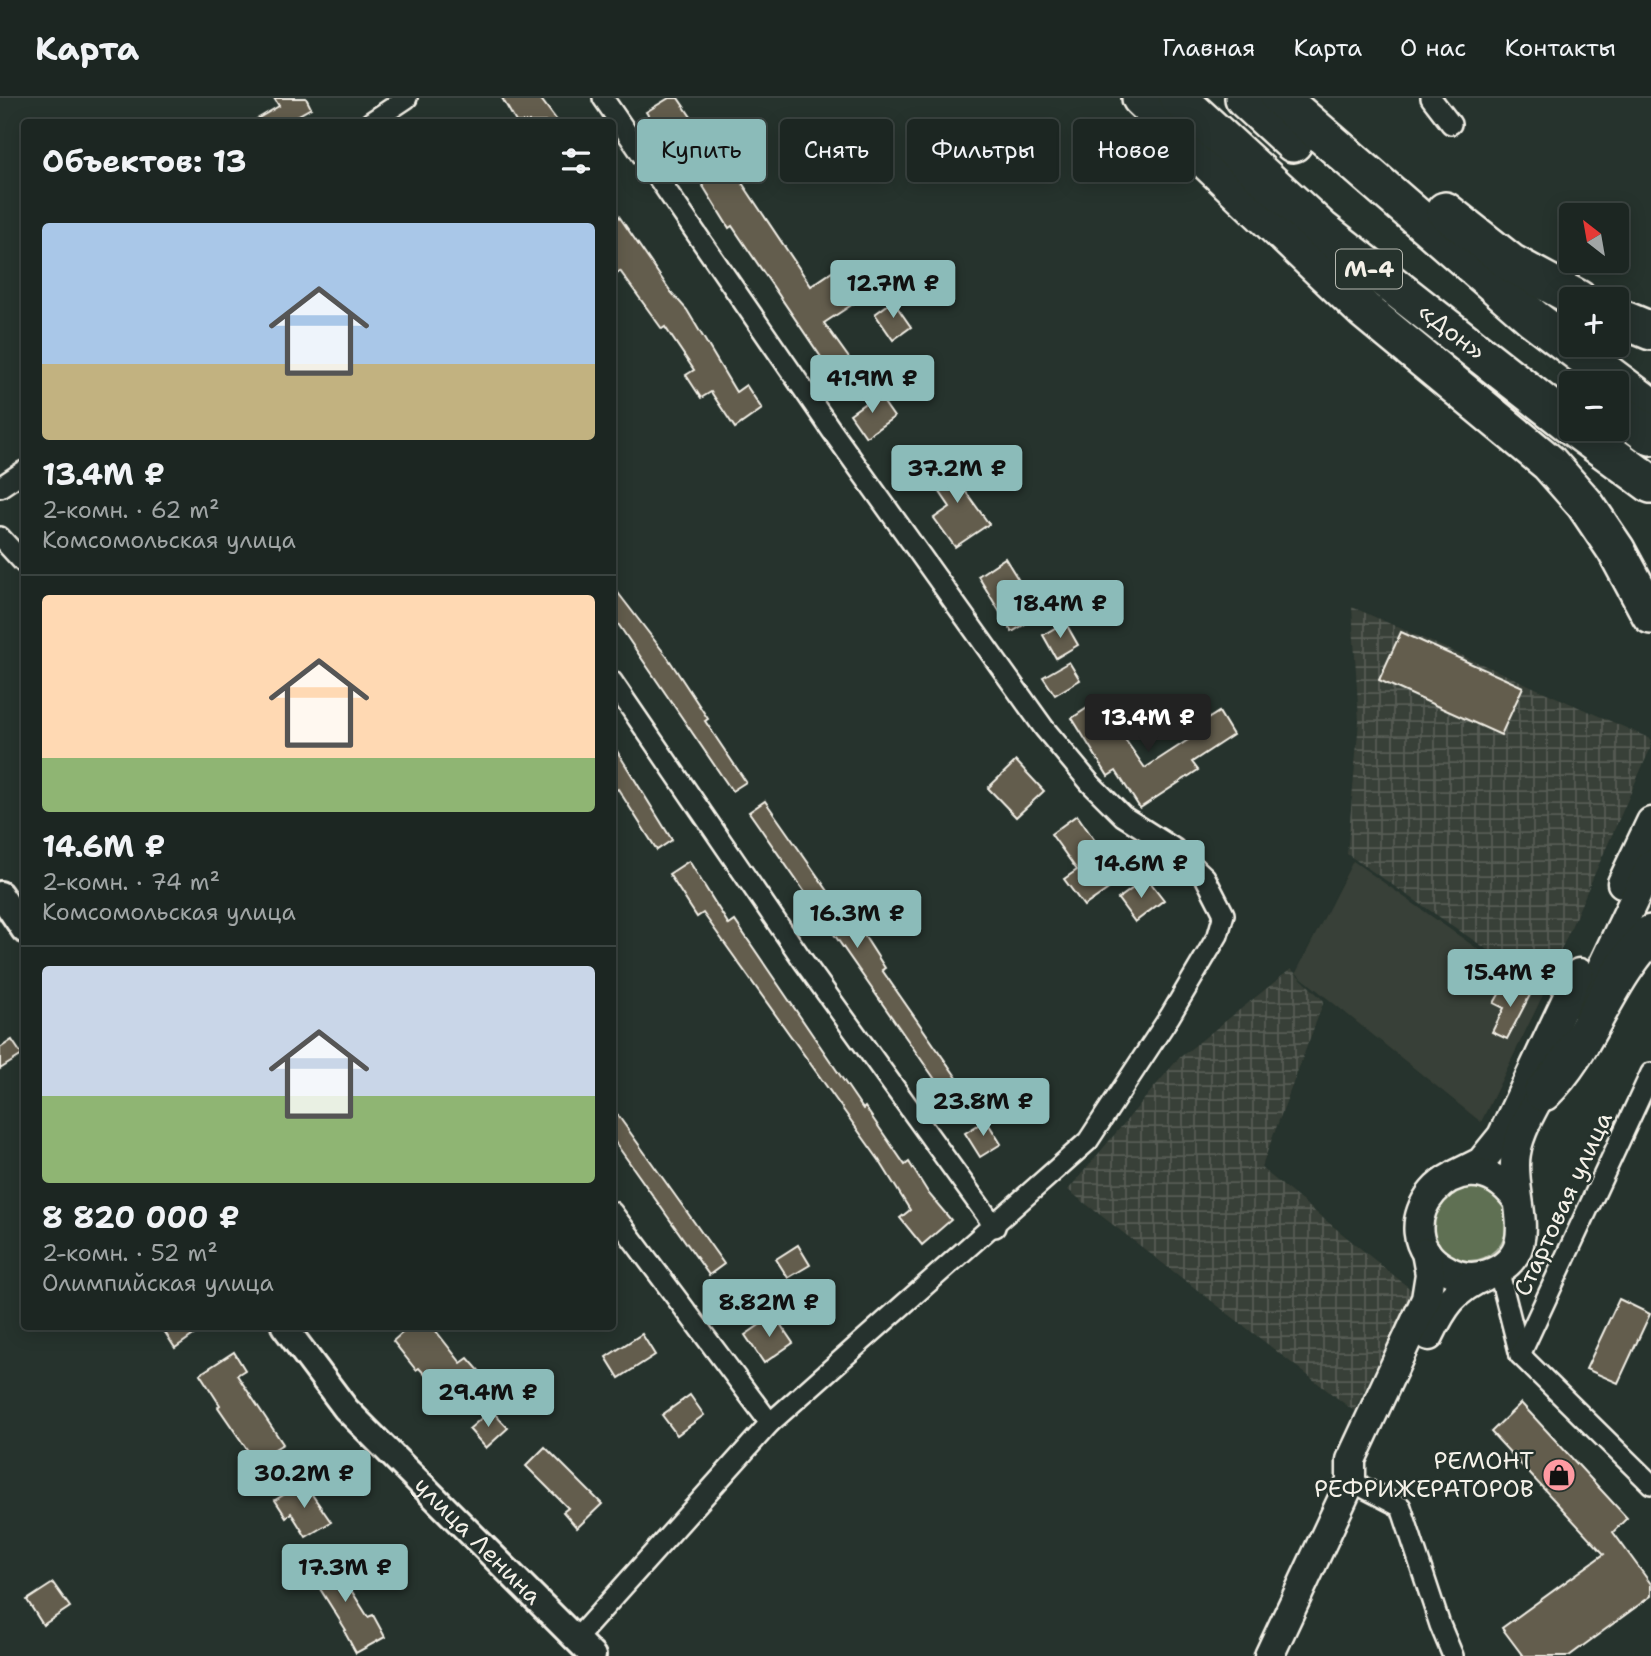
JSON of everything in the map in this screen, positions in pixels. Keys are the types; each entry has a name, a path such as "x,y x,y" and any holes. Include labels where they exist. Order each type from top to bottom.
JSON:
{"highway":[{"path":"1141,98 1364,310 1549,463 1585,504 1616,550 1651,615"},
{"name":"«Дон»","path":"1178,98 1321,229 1559,415"},
{"name":"«Дон»","path":"1244,98 1400,237 1566,371"},
{"path":"1280,98 1533,318 1651,407"},
{"path":"1302,98 1384,156 1475,237 1511,263 1559,289"},
{"path":"1629,322 1651,331"},
{"path":"1629,420 1651,436"},
{"name":"«Дон»","path":"1593,441 1651,484"},
{"path":"1543,1092 1558,1078 1616,977 1651,934"}],"main road":[{"path":"1269,1656 1350,1481 1351,1460 1426,1299 1430,1274 1419,1230 1422,1207 1435,1187 1481,1162 1502,1136 1651,822"},
{"path":"1350,1481 1368,1468 1443,1307 1460,1287 1493,1272 1507,1262 1520,1243 1523,1220 1513,1175 1516,1149 1651,864"},
{"path":"1455,1175 1478,1173 1489,1176 1509,1188 1516,1198"},
{"path":"1426,1252 1433,1261 1453,1274 1464,1276 1493,1272"}],"street":[{"path":"585,1648 770,1423 995,1227 1088,1141 1170,1016 1218,935 1224,914 1205,877 1175,849 1123,816 1090,783 1044,728 839,442 603,98"},
{"path":"1431,98 1451,124"},
{"path":"375,119 404,99"},
{"path":"0,487 21,473"},
{"path":"0,537 21,560"},
{"path":"616,687 804,962 995,1227"},
{"path":"1,896 21,926"},
{"name":"Стартовая улица","path":"1520,1355 1651,1073"},
{"path":"616,1217 770,1423"},
{"path":"1493,1272 1520,1355 1651,1484"},
{"name":"улица Ленина","path":"287,1330 346,1409 585,1648"},
{"path":"1350,1481 1401,1507 1453,1656"}],"shaded area":[{"path":"1352,607 1651,739 1651,747 1544,988 1347,854 1359,721"},
{"path":"1353,861 1543,995 1481,1122 1296,973"},
{"path":"1291,969 1324,1001 1261,1168 1413,1291 1354,1411 1068,1190 1178,1059"}],"green space":[{"path":"1469,1185 1483,1188 1496,1196 1504,1209 1507,1223 1504,1237 1496,1250 1483,1258 1469,1261 1455,1258 1442,1250 1434,1237 1431,1223 1434,1209 1442,1196 1455,1188"}],"building":[{"path":"274,98 306,98 311,108 297,116 299,119 257,119 279,106"},
{"path":"502,98 540,98 556,119 514,119"},
{"path":"669,98 678,98 692,119 650,119 646,112"},
{"path":"701,182 741,182 811,286 832,272 853,304 824,323 859,372 840,385 732,226 729,228"},
{"path":"616,212 671,292 687,310 736,392 746,385 762,409 735,428 711,392 701,398 686,375 694,370 665,327 662,329 620,271 616,274"},
{"path":"893,301 911,327 893,340 875,314"},
{"path":"878,394 894,417 866,437 850,414"},
{"path":"953,459 970,483 963,488 989,524 955,547 934,518 950,507 929,476"},
{"path":"1005,558 1040,615 1012,632 978,576"},
{"path":"616,590 668,658 708,719 705,721 746,782 732,791 616,621"},
{"path":"1065,622 1078,645 1056,658 1043,635"},
{"path":"1401,632 1523,687 1501,735 1379,680"},
{"path":"1069,662 1080,680 1055,695 1043,677"},
{"path":"1095,703 1120,740 1124,738 1145,768 1194,736 1190,730 1219,712 1233,735 1192,762 1198,770 1140,808 1116,771 1108,776 1072,718"},
{"path":"616,749 672,840 657,850 618,789 616,790"},
{"path":"1016,761 1044,791 1016,817 988,788"},
{"path":"765,801 849,921 853,918 885,968 882,970 966,1091 950,1101 749,812"},
{"path":"1077,815 1095,841 1087,846 1114,885 1084,906 1064,879 1077,870 1051,834"},
{"path":"689,861 729,925 735,921 863,1109 865,1107 905,1165 909,1162 929,1194 951,1220 922,1245 900,1218 910,1210 879,1160 703,913 697,917 669,874"},
{"path":"1147,878 1164,900 1135,922 1118,899"},
{"path":"1506,982 1530,995 1507,1039 1492,1032 1504,1008 1494,1003"},
{"path":"12,1040 21,1056 0,1069 0,1048"},
{"path":"616,1113 724,1264 709,1275 616,1144"},
{"path":"986,1120 1001,1144 980,1157 965,1133"},
{"path":"798,1245 810,1265 788,1278 776,1259"},
{"path":"1619,1299 1650,1314 1618,1383 1586,1369"},
{"path":"774,1315 793,1343 764,1363 745,1335"},
{"path":"164,1330 200,1330 175,1348"},
{"path":"405,1330 435,1330 461,1363 468,1358 482,1374 450,1402 419,1368 416,1370 393,1341"},
{"path":"642,1334 655,1355 619,1378 606,1357"},
{"path":"234,1352 245,1370 237,1375 283,1444 255,1461 218,1407 220,1405 200,1374"},
{"path":"690,1395 704,1415 677,1435 662,1415"},
{"path":"1521,1403 1627,1518 1613,1532 1651,1584 1651,1596 1569,1656 1523,1656 1502,1628 1604,1554 1491,1432"},
{"path":"491,1410 508,1428 486,1448 469,1429"},
{"path":"545,1447 602,1504 577,1528 563,1512 568,1508 526,1466"},
{"path":"304,1483 331,1522 306,1537 291,1513 286,1517 275,1500"},
{"path":"327,1552 368,1617 373,1615 385,1637 356,1653 344,1631 346,1630 305,1565"},
{"path":"53,1583 70,1607 43,1625 27,1600"}],"place":[{"name":"РЕМОНТ РЕФРИЖЕРАТОРОВ","path":"1559,1475"}]}
